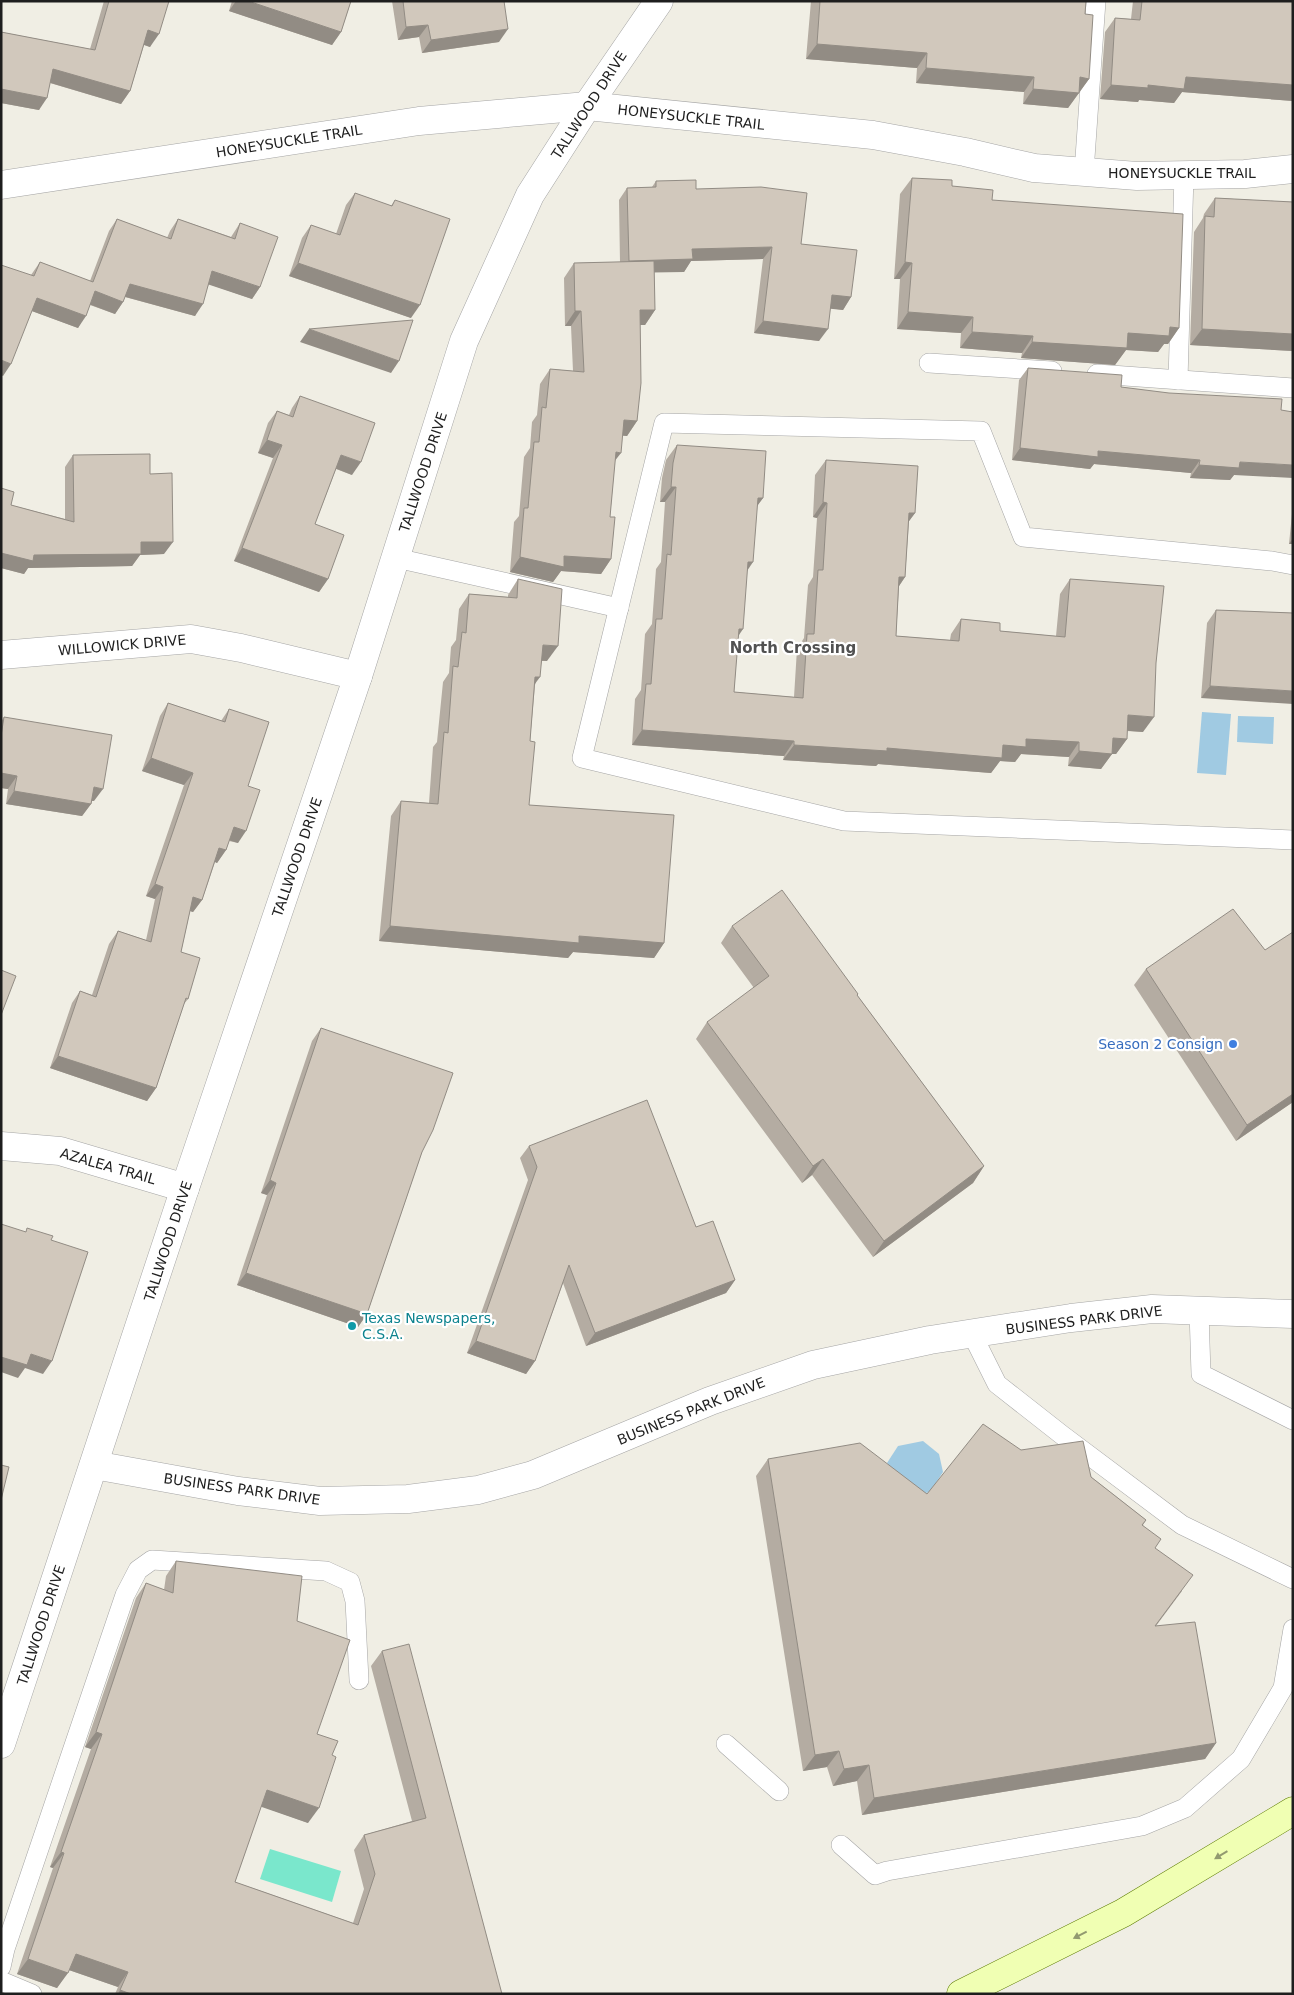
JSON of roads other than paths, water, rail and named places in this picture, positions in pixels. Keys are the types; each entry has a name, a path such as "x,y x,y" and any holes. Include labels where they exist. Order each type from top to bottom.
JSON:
{"main road":[{"path":"1254,1835 1293,1798"},
{"path":"961,1994 1123,1913 1293,1811"}],"street":[{"name":"TALLWOOD DRIVE","path":"1,1744 7,1706 94,1465 185,1188 358,676 464,341 530,195 586,106 659,1"},
{"name":"HONEYSUCKLE TRAIL","path":"1,185 419,121 586,106 873,135 965,152 1034,168 1137,176 1246,174 1293,169"},
{"name":"WILLOWICK DRIVE","path":"1,656 191,639 241,648 358,676"},
{"name":"AZALEA TRAIL","path":"1,1146 60,1151 185,1188"},
{"name":"BUSINESS PARK DRIVE","path":"94,1465 238,1491 320,1501 408,1499 478,1490 533,1475 710,1401 813,1365 930,1340 1071,1318 1144,1310 1293,1314"}],"lane":[{"path":"1084,172 1096,1"},
{"path":"1178,380 1184,175"},
{"path":"929,363 1293,388"},
{"path":"1293,565 1272,561 1023,537 980,431 664,423 582,758 844,821 1293,840"},
{"path":"396,558 479,575 619,608"},
{"path":"1199,1311 1201,1374 1293,1420"},
{"path":"972,1334 997,1384 1062,1435 1182,1525 1293,1579"},
{"path":"1,1967 5,1949 122,1604 138,1570 152,1560 326,1571 350,1582 354,1601 359,1680"},
{"path":"841,1845 875,1876 887,1871 1142,1826 1185,1808 1241,1759 1283,1688 1293,1629"},
{"path":"726,1744 778,1791"},
{"path":"1,1981 32,1994"}],"water":[{"path":"1202,712 1231,714 1226,775 1197,773"},
{"path":"1238,716 1274,717 1273,744 1237,742"},
{"path":"923,1441 939,1454 943,1472 930,1492 909,1497 887,1463 898,1446"}],"place":[{"name":"Season 2 Consign","path":"1233,1044"},
{"name":"Texas Newspapers, C.S.A.","path":"352,1326"}],"district":[{"name":"North Crossing","path":"793,648"}]}
